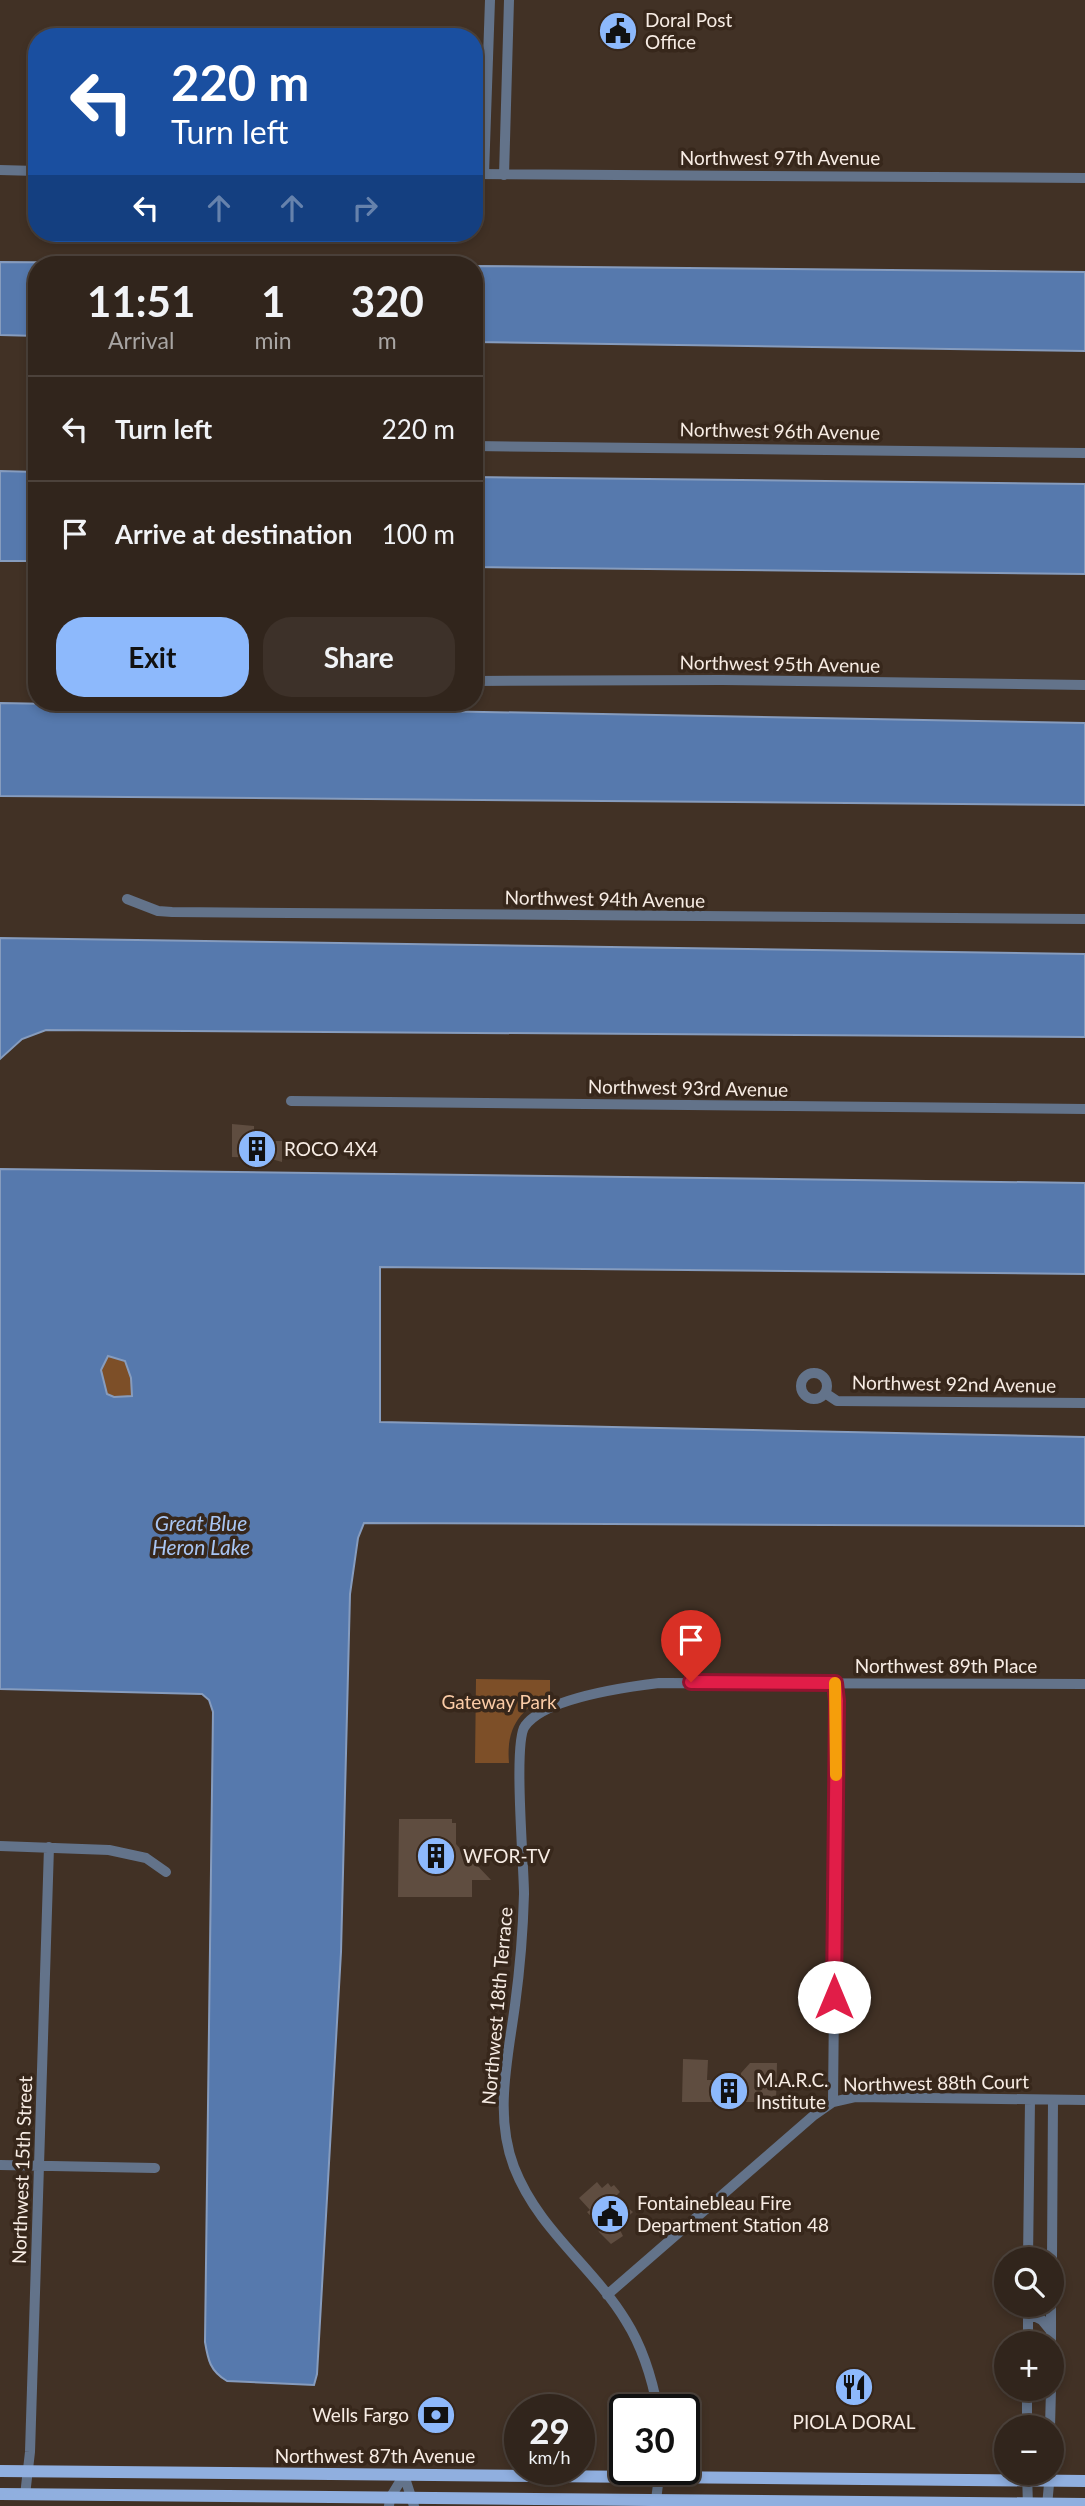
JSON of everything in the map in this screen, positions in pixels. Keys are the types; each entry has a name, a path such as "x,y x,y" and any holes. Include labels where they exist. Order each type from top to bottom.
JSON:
{"main road":[{"name":"Northwest 87th Avenue","path":"0,2471 404,2475 609,2473"},
{"name":"Northwest 87th Avenue","path":"700,2473 994,2477"},
{"name":"Northwest 87th Avenue","path":"1064,2479 1085,2481"},
{"path":"0,2494 390,2502 662,2500 1085,2504"}],"street":[{"path":"483,111 490,0"},
{"path":"504,175 509,0"},
{"path":"0,170 28,171"},
{"name":"Northwest 97th Avenue","path":"483,174 1085,178"},
{"name":"Northwest 96th Avenue","path":"483,446 1085,453"},
{"name":"Northwest 95th Avenue","path":"483,681 722,680 1085,685"},
{"name":"Northwest 94th Avenue","path":"127,899 158,911 172,912 1085,919"},
{"name":"Northwest 93rd Avenue","path":"291,1101 1085,1110"},
{"name":"Northwest 92nd Avenue","path":"825,1393 837,1401 1085,1403"},
{"name":"Northwest 89th Place","path":"523,1728 532,1719 557,1706 634,1686 691,1682 1085,1684"},
{"path":"832,2102 837,1701 835,1683"},
{"name":"Northwest 18th Terrace","path":"523,1728 518,1755 524,1898 520,1961 505,2074 506,2130 514,2167 535,2208 553,2234 625,2319 641,2350 653,2394"},
{"path":"0,1846 87,1848 138,1855 166,1872"},
{"name":"Northwest 15th Street","path":"25,2495 30,2452 49,1847"},
{"name":"Northwest 88th Court","path":"607,2295 832,2102 855,2097 1085,2100"},
{"path":"1028,2247 1030,2099"},
{"path":"1052,2247 1053,2100"},
{"path":"0,2165 155,2168"},
{"path":"390,2502 404,2475"},
{"path":"404,2475 413,2502"},
{"path":"661,2485 662,2500"},
{"path":"1027,2485 1028,2505"},
{"path":"1047,2505 1049,2485"}],"green space":[{"path":"108,1356 125,1361 131,1378 132,1396 107,1395 101,1370"},
{"name":"Gateway Park","path":"476,1679 550,1680 550,1696 530,1707 516,1722 510,1740 509,1763 475,1763"}],"water":[{"path":"0,262 28,262 28,336 0,335"},
{"path":"483,266 1085,272 1085,351 483,342"},
{"path":"0,471 28,472 28,561 0,561"},
{"path":"483,477 1085,484 1085,574 483,567"},
{"path":"0,703 28,704 28,711 434,711 1085,723 1085,805 0,796"},
{"path":"0,938 1085,954 1085,1037 46,1030 22,1039 0,1059"},
{"name":"Great Blue Heron Lake","path":"0,1169 1085,1183 1085,1274 380,1267 380,1422 1085,1437 1085,1526 364,1523 358,1538 350,1594 341,1952 317,2374 314,2385 227,2381 211,2364 205,2342 213,1712 209,1700 202,1694 0,1689","holes":["108,1356 125,1361 131,1378 132,1396 114,1397 107,1394 101,1370"]}],"building":[{"name":"ROCO 4X4","path":"232,1124 254,1126 254,1141 282,1141 282,1162 268,1158 232,1157"},
{"name":"WFOR-TV","path":"399,1819 452,1819 452,1823 456,1823 456,1844 462,1851 473,1851 473,1861 491,1880 472,1880 472,1897 398,1897"},
{"name":"M.A.R.C. Institute","path":"683,2059 708,2060 707,2080 741,2080 741,2073 750,2063 777,2063 776,2102 682,2102"},
{"name":"Fontainebleau Fire Department Station 48","path":"597,2182 602,2188 608,2183 611,2187 614,2185 620,2192 615,2197 633,2212 618,2226 623,2236 611,2244 599,2232 595,2221 587,2212 590,2210 579,2198"}],"slow traffic":[{"path":"835,1683 836,1775"}],"place":[{"name":"Doral Post Office","path":"618,31"},
{"name":"ROCO 4X4","path":"257,1149"},
{"name":"WFOR-TV","path":"436,1856"},
{"name":"M.A.R.C. Institute","path":"729,2091"},
{"name":"Fontainebleau Fire Department Station 48","path":"610,2214"},
{"name":"PIOLA DORAL","path":"854,2387"},
{"name":"Wells Fargo","path":"436,2415"}],"route":[{"path":"691,1682 835,1683 834,1997"}]}
